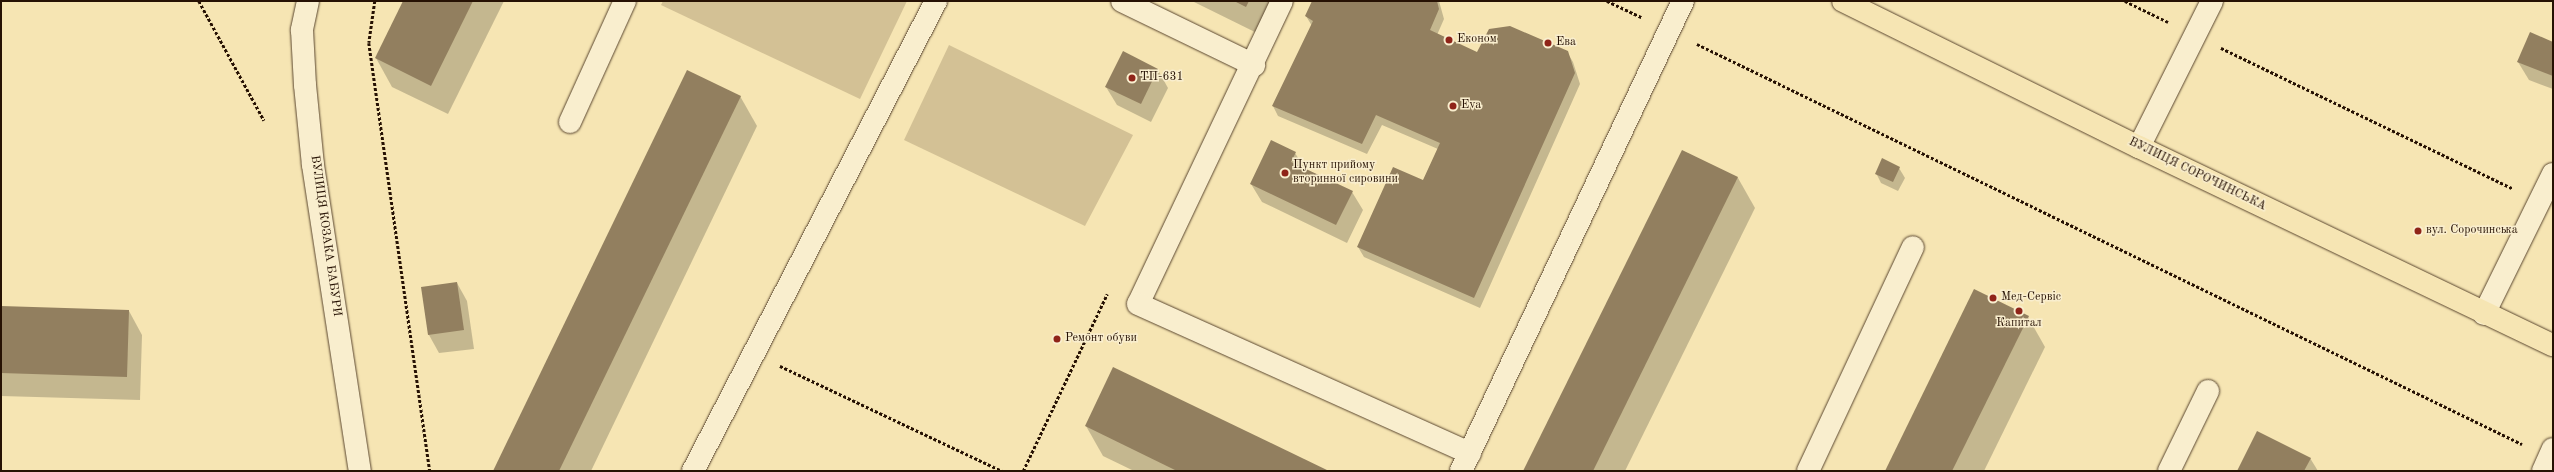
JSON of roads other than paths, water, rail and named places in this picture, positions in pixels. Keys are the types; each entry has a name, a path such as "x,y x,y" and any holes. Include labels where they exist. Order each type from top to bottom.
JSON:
{"main road":[{"name":"ВУЛИЦЯ СОРОЧИНСЬКА","path":"1843,1 2139,147 2484,314 2553,345"}],"street":[{"name":"ВУЛИЦЯ КОЗАКА БАБУРИ","path":"308,1 302,30 304,85 313,165 360,471"},
{"path":"570,122 626,1"},
{"path":"693,471 936,1"},
{"path":"1122,1 1254,65"},
{"path":"1282,1 1254,65 1138,304 1465,462 1682,1"},
{"path":"2139,147 2212,1"},
{"path":"2484,314 2553,174"},
{"path":"1808,471 1913,247"},
{"path":"2169,471 2208,390"}],"place":[{"name":"Економ","path":"1449,40"},
{"name":"Ева","path":"1548,43"},
{"name":"ТП-631","path":"1132,78"},
{"name":"Eva","path":"1453,106"},
{"name":"Пункт прийому вторинної сировини","path":"1285,173"},
{"name":"вул. Сорочинська","path":"2418,231"},
{"name":"Мед-Сервіс","path":"1993,298"},
{"name":"Капитал","path":"2019,311"},
{"name":"Ремонт обуви","path":"1057,339"}]}
